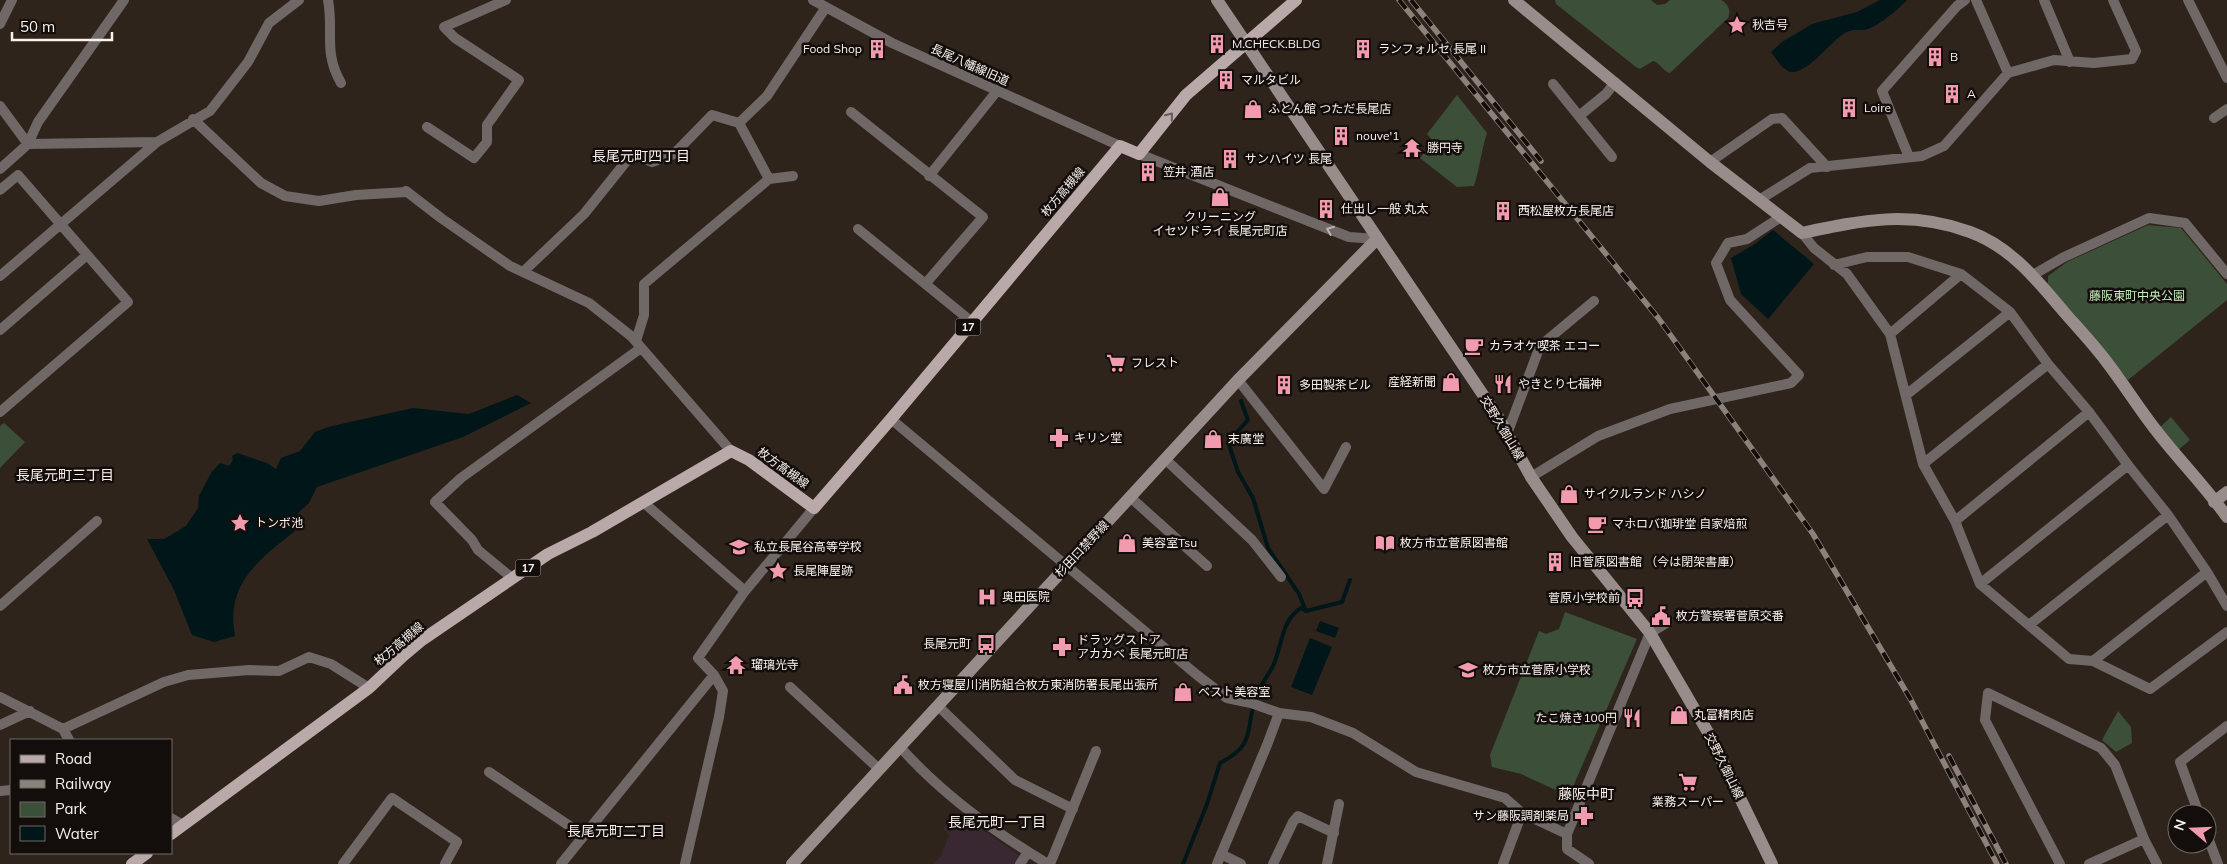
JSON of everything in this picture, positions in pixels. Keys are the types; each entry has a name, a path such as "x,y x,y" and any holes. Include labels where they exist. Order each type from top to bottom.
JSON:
{"main road":[{"name":"交野久御山線","path":"1217,0 1508,434 1532,477 1572,537 1650,633 1709,734 1772,864"},
{"path":"1120,146 1139,154 1186,95 1296,0"},
{"path":"1514,0 1616,82 1710,162 1802,233 1859,220 1890,218 1946,224 1972,232 1990,241 2033,275 2106,362 2155,430 2227,517"},
{"name":"枚方高槻線","path":"172,833 262,769 369,688 422,640 512,578 548,554 731,451 749,460 814,508 1120,146"},
{"name":"杉田口禁野線","path":"792,864 1238,380 1377,239"},
{"path":"2214,502 2227,492"},
{"path":"132,864 146,854"}],"street":[{"path":"0,24 12,0"},
{"path":"0,169 28,144 38,122 124,0"},
{"path":"0,276 157,142 193,119 210,111 248,62 269,23 299,0"},
{"path":"328,0 329,40 333,69 341,83"},
{"path":"427,127 474,158 487,142 487,125 520,80 456,38 444,27 506,0"},
{"name":"長尾八幡線旧道","path":"813,0 892,43 1120,146"},
{"path":"1909,158 1882,91 1957,6 1965,0"},
{"path":"1976,0 2008,73"},
{"path":"2044,0 2070,62"},
{"path":"1759,200 1810,168 1922,156 1944,146 2008,73 2054,60 2094,63 2132,59 2136,51 2113,0"},
{"path":"2188,0 2227,78"},
{"path":"739,123 767,96 826,7"},
{"path":"1579,116 1606,94 1616,82"},
{"path":"1553,84 1612,157"},
{"path":"929,176 997,91"},
{"path":"0,106 28,144"},
{"path":"2214,118 2227,109"},
{"path":"852,112 929,176 983,217 926,284"},
{"path":"523,272 584,214 633,153 652,162 674,154 712,116 739,123 769,179"},
{"path":"1710,162 1772,119 1782,118 1827,167"},
{"path":"193,119 261,183 285,196 320,201 356,195 407,191 441,218 510,266 588,303 639,345 731,451"},
{"path":"28,144 157,142"},
{"path":"1139,154 1349,237 1377,239"},
{"path":"0,190 18,175 128,302 0,412"},
{"path":"512,578 478,550 472,540 435,502 461,478 639,345 644,315 644,284 769,179 793,176"},
{"path":"1532,477 1598,436 1670,409 1792,383 1800,374 1730,300 1716,263 1728,243 1747,239 1781,217"},
{"path":"2033,275 2064,257 2149,218 2185,223 2227,274"},
{"path":"858,229 972,322"},
{"path":"1802,233 1814,248 1848,274 1890,334 1922,464 1955,522 1980,584 2069,659 2093,661 2150,688 2227,632"},
{"path":"0,330 88,254"},
{"path":"1834,265 1867,258 1908,257 1962,274 2010,312 2048,364 2089,412 2168,515 2207,572 2227,606"},
{"path":"1890,334 1962,274"},
{"path":"1508,434 1540,346 1594,301"},
{"path":"1906,395 2010,312"},
{"path":"1922,464 2048,364"},
{"path":"1238,380 1324,489 1346,447"},
{"path":"1955,522 2089,412"},
{"path":"891,419 1227,698 1253,704 1278,713 1311,717 1353,733 1416,772 1505,798 1522,813 1567,834"},
{"path":"1165,459 1252,540 1281,577"},
{"path":"1980,584 2128,465"},
{"path":"1130,497 1207,566"},
{"path":"643,502 745,591"},
{"path":"685,864 723,691 714,675 698,658 745,591 814,508"},
{"path":"2029,625 2168,515"},
{"path":"0,606 97,521"},
{"path":"2093,661 2207,572"},
{"path":"1589,864 1567,849 1567,834 1650,633 1665,624"},
{"path":"63,729 164,682 188,675 249,670 279,671 309,657 331,664 369,688"},
{"path":"561,864 714,675"},
{"path":"790,688 879,769"},
{"path":"2060,864 1985,720 1988,693 2100,748 2115,765 2144,839 2157,864"},
{"path":"0,697 63,729 68,739"},
{"path":"938,706 1015,780 1073,808"},
{"path":"0,724 30,711"},
{"path":"1241,864 1219,859 1267,746 1278,713"},
{"path":"2195,804 2180,762 2227,726"},
{"path":"900,747 921,770 950,796 988,825 1049,864 1096,751"},
{"path":"489,772 583,835"},
{"path":"343,864 392,798 457,842 445,864"},
{"path":"1327,864 1339,804"},
{"path":"1503,864 1522,813"},
{"path":"1273,864 1293,822 1298,816 1334,833"},
{"path":"172,819 184,825"},
{"path":"2089,864 2144,839"},
{"path":"1020,864 1028,852"}],"shaded area":[{"path":"957,812 1020,856 1014,864 933,864 941,856 949,835 943,828"}],"green space":[{"path":"1555,0 1651,0 1657,5 1665,4 1670,0 1721,0 1728,6 1729,13 1728,18 1670,73 1653,61 1640,69 1636,67 1556,4"},
{"path":"1457,95 1487,133 1474,186 1457,187 1420,158 1433,141 1427,134"},
{"name":"藤阪東町中央公園","path":"2148,225 2181,228 2227,284 2227,300 2128,380 2048,284 2048,276 2067,262"},
{"path":"2171,417 2190,440 2178,450 2160,427"},
{"path":"4,423 25,442 0,468 0,426"},
{"path":"1565,612 1637,639 1569,796 1521,774 1492,767 1490,755 1539,631 1546,634 1559,629"},
{"path":"2118,711 2131,727 2132,743 2116,752 2102,740"}],"water":[{"path":"1880,0 1907,0 1880,23 1868,29 1852,30 1845,33 1813,62 1800,70 1790,72 1786,70 1771,52 1782,42 1812,24 1857,12"},
{"path":"1773,230 1814,264 1768,319 1741,294 1731,258 1755,244"},
{"path":"517,395 531,403 463,437 317,487 309,503 298,513 295,531 258,563 240,587 235,601 233,617 235,636 214,642 192,635 174,590 147,539 164,539 186,526 198,508 199,496 211,473 220,463 229,466 233,460 232,456 237,453 267,463 276,469 281,458 300,451 315,432 328,427 413,408 469,414"},
{"path":"1320,621 1339,628 1335,638 1316,631"},
{"path":"1310,638 1332,647 1312,695 1291,687"}],"waterway":[{"path":"1241,401 1248,420 1228,442 1238,472 1253,498 1268,548 1299,594 1306,611"},
{"path":"1183,864 1207,804 1220,763 1239,750 1244,743 1256,696 1273,666 1289,619 1301,608 1306,611 1342,602 1350,580"}],"railway":[{"path":"1399,0 1659,319 1813,534 1911,700 1997,864"},
{"path":"1411,0 1541,161"},
{"path":"1949,756 2006,864"}],"place":[{"name":"秋吉号","path":"1737,25"},
{"name":"M.CHECK.BLDG","path":"1217,44"},
{"name":"Food Shop","path":"877,49"},
{"name":"ランフォルセ 長尾 II","path":"1363,49"},
{"name":"B","path":"1935,57"},
{"name":"マルタビル","path":"1226,80"},
{"name":"A","path":"1952,94"},
{"name":"Loire","path":"1849,108"},
{"name":"ふとん館 つただ長尾店","path":"1253,109"},
{"name":"nouve'1","path":"1341,136"},
{"name":"勝円寺","path":"1412,148"},
{"name":"サンハイツ 長尾","path":"1230,159"},
{"name":"笠井 酒店","path":"1148,172"},
{"name":"クリーニング イセツドライ 長尾元町店","path":"1220,197"},
{"name":"仕出し一般 丸太","path":"1326,209"},
{"name":"西松屋枚方長尾店","path":"1503,211"},
{"name":"カラオケ喫茶 エコー","path":"1474,346"},
{"name":"フレスト","path":"1116,363"},
{"name":"産経新聞","path":"1451,382"},
{"name":"やきとり七福神","path":"1503,384"},
{"name":"多田製茶ビル","path":"1284,385"},
{"name":"キリン堂","path":"1059,438"},
{"name":"末廣堂","path":"1213,439"},
{"name":"サイクルランド ハシノ","path":"1569,494"},
{"name":"トンボ池","path":"240,523"},
{"name":"マホロバ珈琲堂 自家焙煎","path":"1597,524"},
{"name":"美容室Tsu","path":"1127,543"},
{"name":"枚方市立菅原図書館","path":"1385,543"},
{"name":"私立長尾谷高等学校","path":"739,547"},
{"name":"旧菅原図書館 （今は閉架書庫）","path":"1555,562"},
{"name":"長尾陣屋跡","path":"778,571"},
{"name":"奥田医院","path":"987,597"},
{"name":"菅原小学校前","path":"1635,598"},
{"name":"枚方警察署菅原交番","path":"1661,616"},
{"name":"長尾元町","path":"986,644"},
{"name":"ドラッグストア アカカベ 長尾元町店","path":"1062,647"},
{"name":"瑠璃光寺","path":"736,665"},
{"name":"枚方市立菅原小学校","path":"1468,670"},
{"name":"枚方寝屋川消防組合枚方東消防署長尾出張所","path":"903,685"},
{"name":"ベスト美容室","path":"1183,692"},
{"name":"丸富精肉店","path":"1679,715"},
{"name":"たこ焼き100円","path":"1632,718"},
{"name":"業務スーパー","path":"1688,782"},
{"name":"サン藤阪調剤薬局","path":"1584,816"}],"district":[{"name":"長尾元町四丁目","path":"641,156"},
{"name":"長尾元町三丁目","path":"65,475"},
{"name":"藤阪中町","path":"1586,794"},
{"name":"長尾元町一丁目","path":"997,822"},
{"name":"長尾元町二丁目","path":"616,831"}]}
